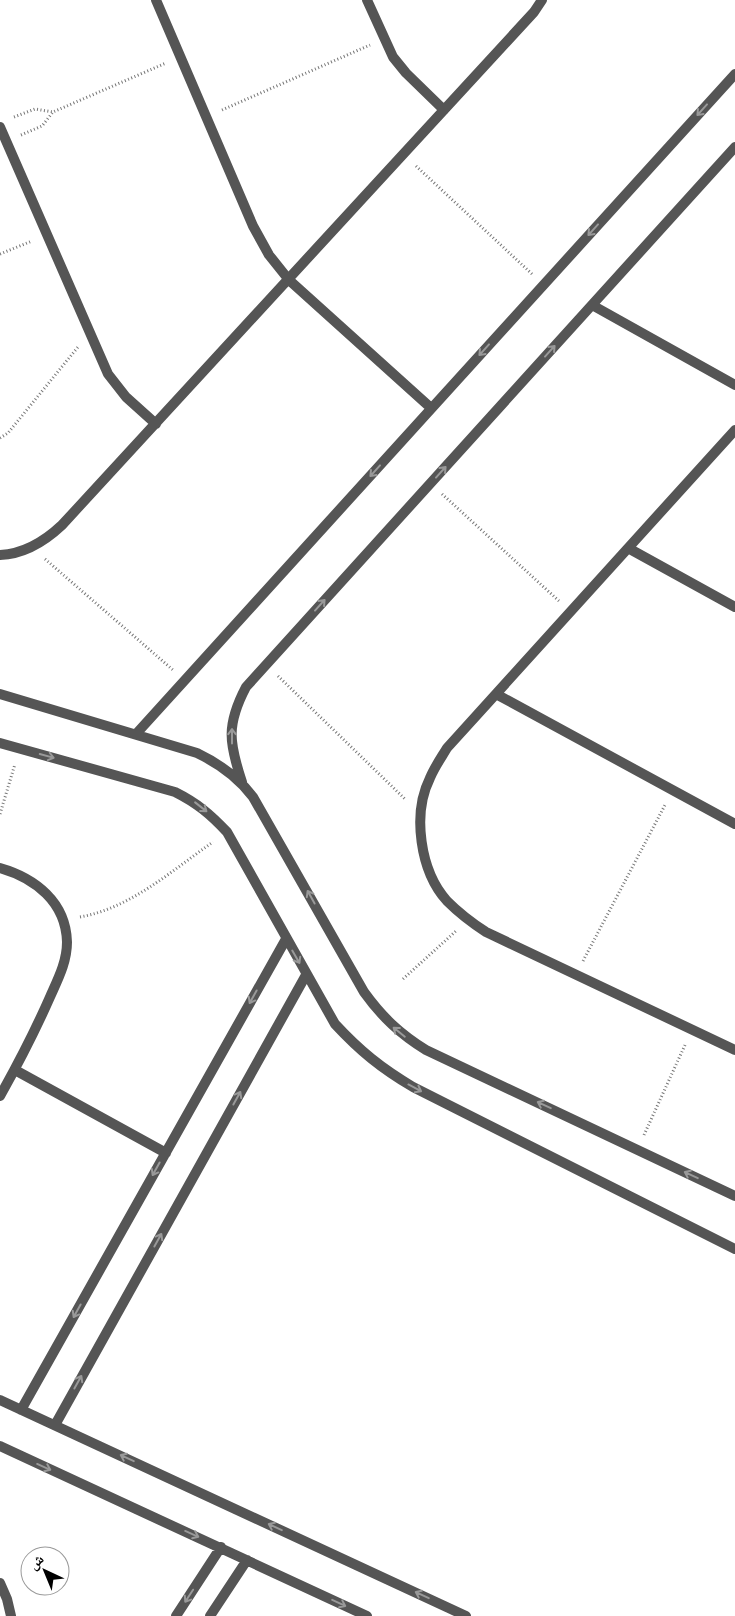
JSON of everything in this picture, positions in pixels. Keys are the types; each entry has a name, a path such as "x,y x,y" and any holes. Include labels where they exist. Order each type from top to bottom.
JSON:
{"street":[{"path":"156,0 260,241 278,268 432,408"},
{"path":"367,0 384,39 399,65 444,110"},
{"path":"0,555 18,552 31,547 48,538 62,525 289,280 534,12 542,0"},
{"path":"136,734 735,74"},
{"path":"0,127 108,374 116,386 136,407 156,424"},
{"path":"242,783 233,753 231,736 238,702 246,687 735,147"},
{"path":"592,305 735,385"},
{"path":"735,430 447,748 429,779 420,814 422,844 430,873 446,899 468,920 486,932 735,1050"},
{"path":"628,548 735,607"},
{"path":"0,694 136,734 214,760 242,783 263,813 364,992 391,1025 408,1039 426,1050 735,1196"},
{"path":"496,694 735,824"},
{"path":"0,743 175,792 194,802 212,816 227,832 335,1024 358,1048 384,1070 413,1087 735,1249"},
{"path":"0,868 35,883 51,899 62,919 67,941 64,964 41,1018 0,1096"},
{"path":"21,1410 286,939"},
{"path":"55,1425 306,975"},
{"path":"15,1070 166,1153"},
{"path":"0,1400 466,1616"},
{"path":"0,1446 367,1616"},
{"path":"176,1616 221,1547"},
{"path":"210,1616 246,1560"},
{"path":"0,1583 7,1599 11,1616"}],"path":[{"path":"206,117 384,39"},
{"path":"6,142 42,126 53,112 181,57"},
{"path":"9,119 35,109 53,112"},
{"path":"404,154 544,285"},
{"path":"0,254 47,235"},
{"path":"0,438 8,433 89,333"},
{"path":"430,483 571,611"},
{"path":"31,547 185,680"},
{"path":"266,665 420,814"},
{"path":"0,814 19,749"},
{"path":"575,974 673,790"},
{"path":"62,919 100,913 118,906 227,832"},
{"path":"403,979 468,920"},
{"path":"637,1150 692,1029"}]}
